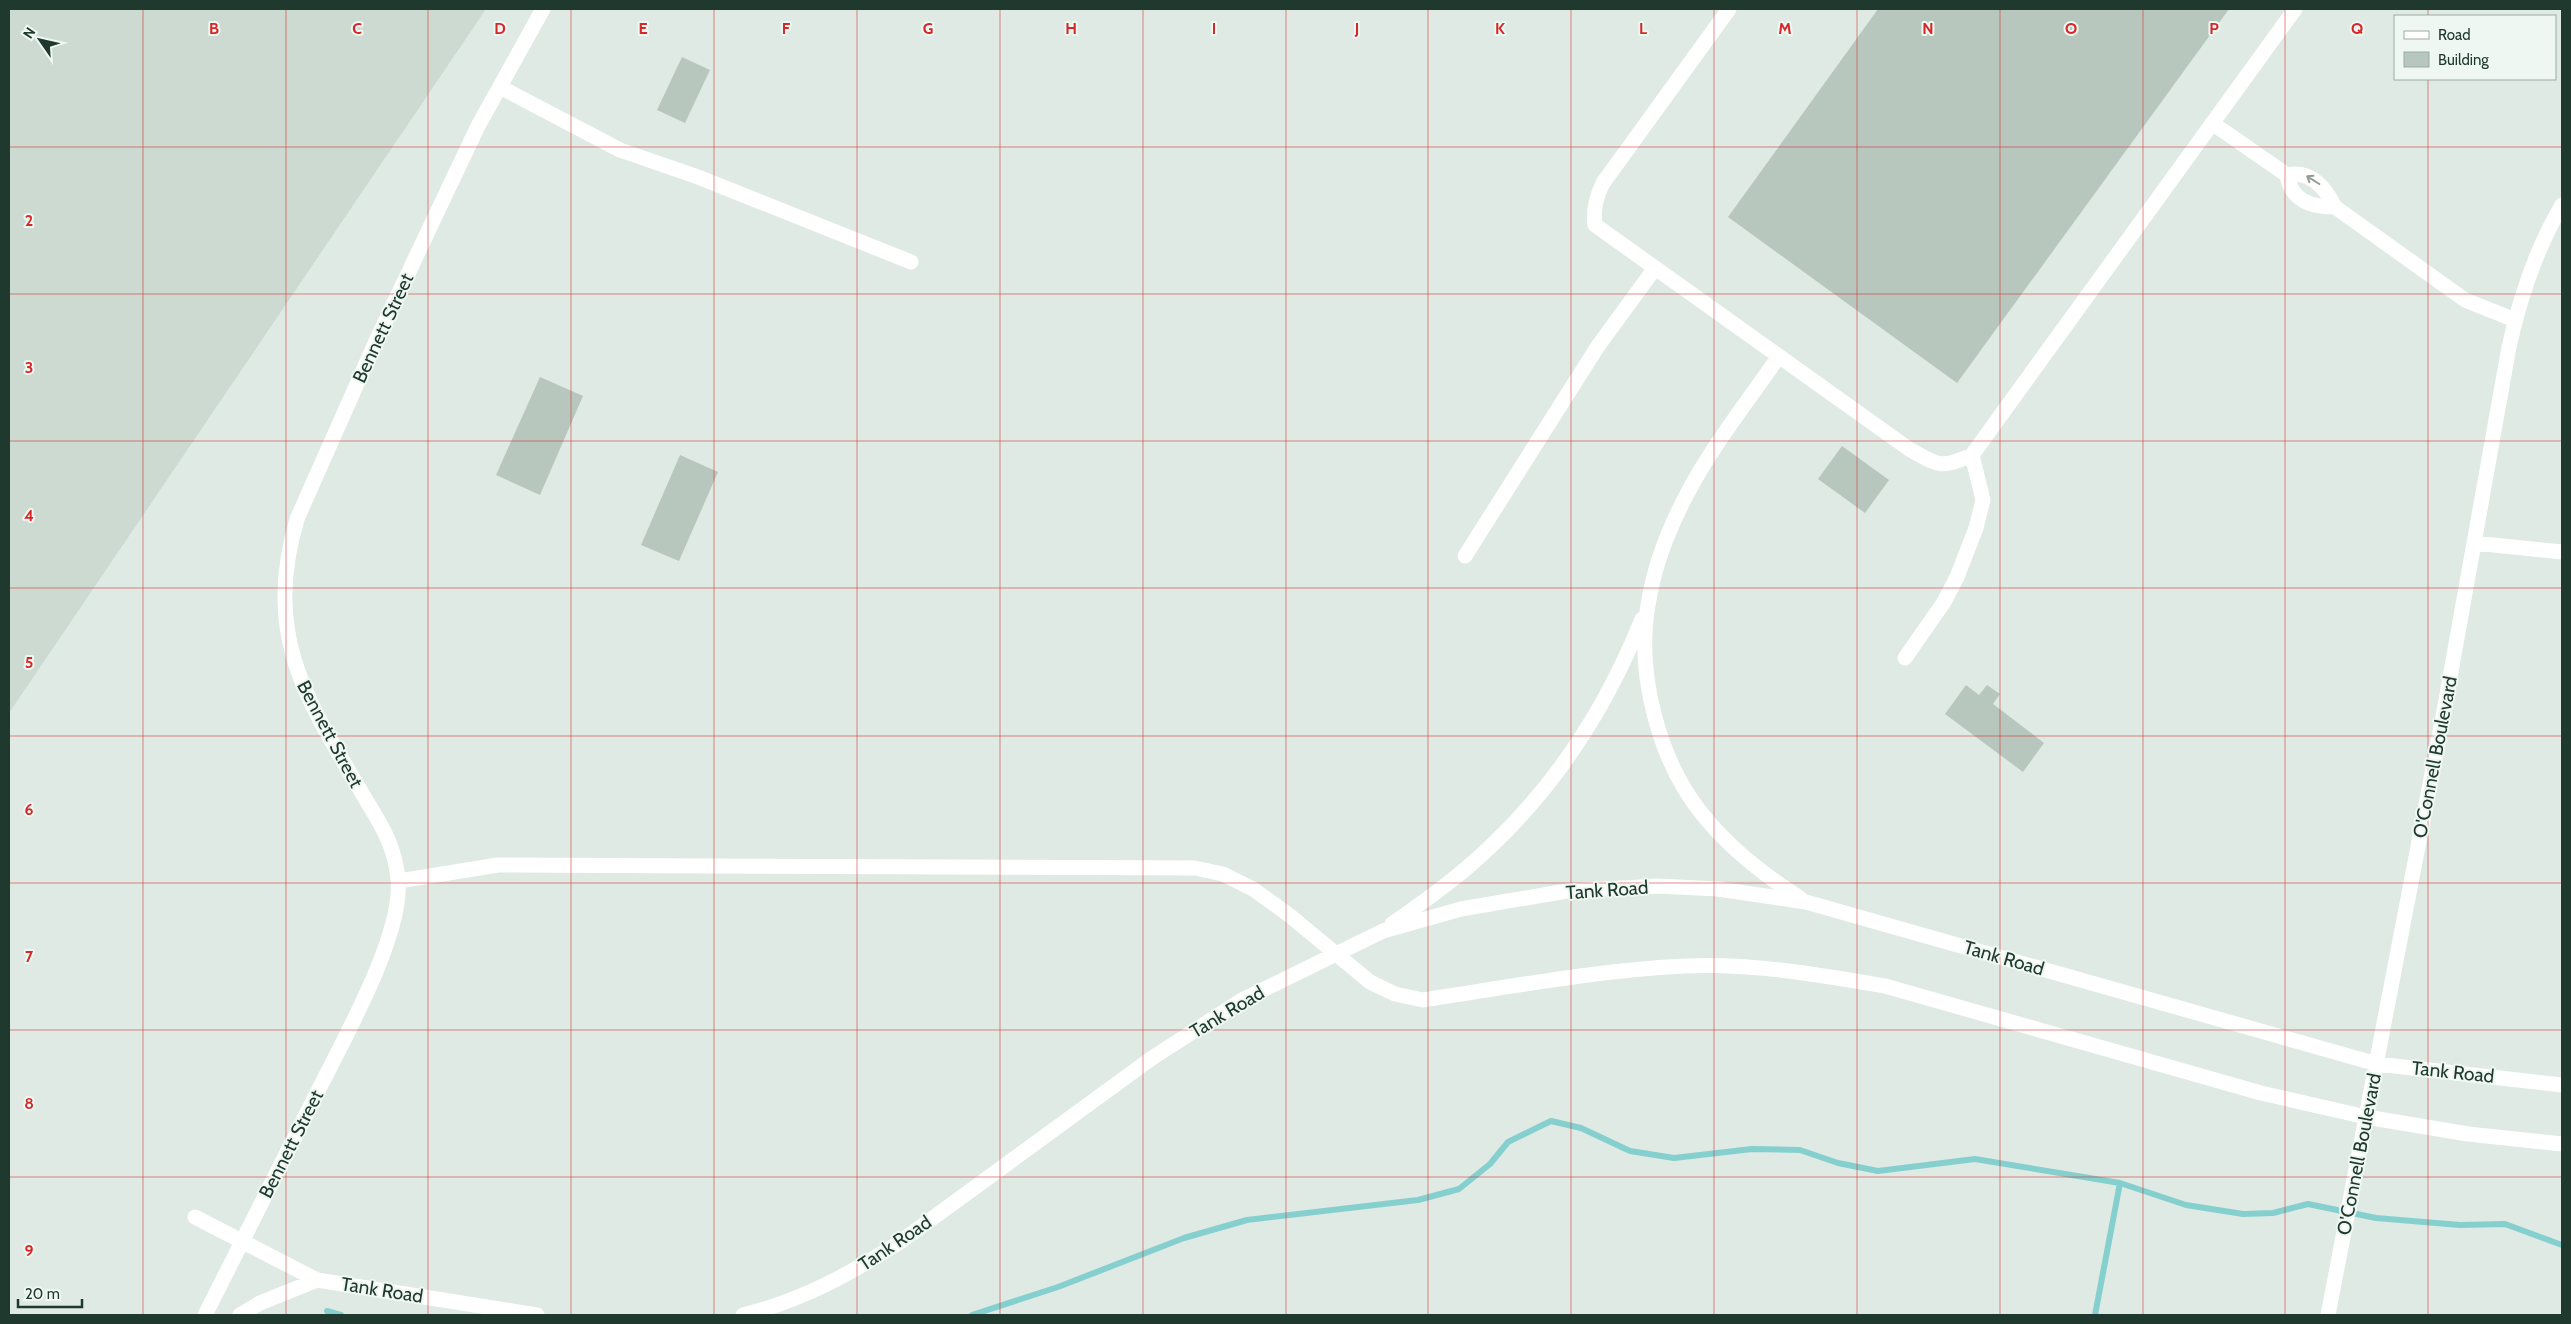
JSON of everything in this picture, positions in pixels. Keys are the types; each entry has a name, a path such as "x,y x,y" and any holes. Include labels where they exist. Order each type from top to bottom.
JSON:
{"street":[{"name":"Bennett Street","path":"205,1315 352,1024 383,952 395,917 399,881 387,833 316,715 299,679 291,653 287,628 286,580 288,555 297,519 376,341 478,126 543,9"},
{"path":"1729,9 1603,183 1596,199 1593,213 1595,225 1908,449 1932,462 1949,465 1972,455 2295,9"},
{"path":"500,87 620,150 698,177 911,262"},
{"path":"2212,123 2286,175 2302,174 2321,185 2327,191 2335,207 2465,300 2515,320"},
{"path":"2286,175 2289,187 2309,204 2335,207"},
{"name":"O'Connell Boulevard","path":"2328,1315 2377,1064 2515,320 2533,263 2562,205"},
{"path":"1465,556 1598,346 1655,268"},
{"path":"1779,356 1697,476 1678,512 1655,575 1648,606 1645,634 1652,700 1659,734 1672,764 1702,814 1722,837 1771,879 1806,902"},
{"path":"1905,658 1944,602 1957,578 1976,528 1983,500 1972,455"},
{"path":"2474,543 2562,552"},
{"path":"1383,931 1438,891 1490,848 1542,791 1590,724 1609,692 1648,606"},
{"path":"399,881 498,865 1195,868 1223,874 1253,889 1289,915 1370,982 1395,994 1423,1000 1614,972 1687,966 1754,968 1827,976 1904,991 2261,1093 2366,1117 2468,1134 2562,1144"},
{"name":"Tank Road","path":"743,1315 802,1297 835,1282 868,1262 900,1242 1152,1058 1242,1000 1335,952 1383,931 1461,909 1567,891 1658,886 1718,889 1806,902 2377,1064 2562,1084"},
{"name":"Tank Road","path":"195,1217 317,1280 537,1315"},
{"name":"Tank Road","path":"240,1315 260,1303 317,1280"}],"shaded area":[{"path":"9,9 486,9 9,713"}],"building":[{"path":"1878,9 2229,9 1957,383 1728,217"},
{"path":"682,57 710,70 685,123 657,110"},
{"path":"540,377 583,396 540,495 496,475"},
{"path":"1842,446 1889,480 1865,513 1818,479"},
{"path":"680,455 718,472 679,561 641,545"},
{"path":"1966,685 1979,695 1987,685 2000,694 1993,704 2044,743 2023,772 1945,714"}],"waterway":[{"path":"972,1315 1058,1287 1184,1238 1247,1220 1418,1200 1459,1189 1490,1164 1508,1142 1551,1121 1581,1128 1630,1151 1674,1158 1752,1149 1800,1150 1838,1163 1878,1171 1975,1159 2120,1183 2186,1205 2243,1214 2273,1213 2308,1204 2376,1218 2460,1225 2505,1224 2562,1245"},
{"path":"2095,1315 2120,1183"},
{"path":"327,1311 341,1315"}]}
